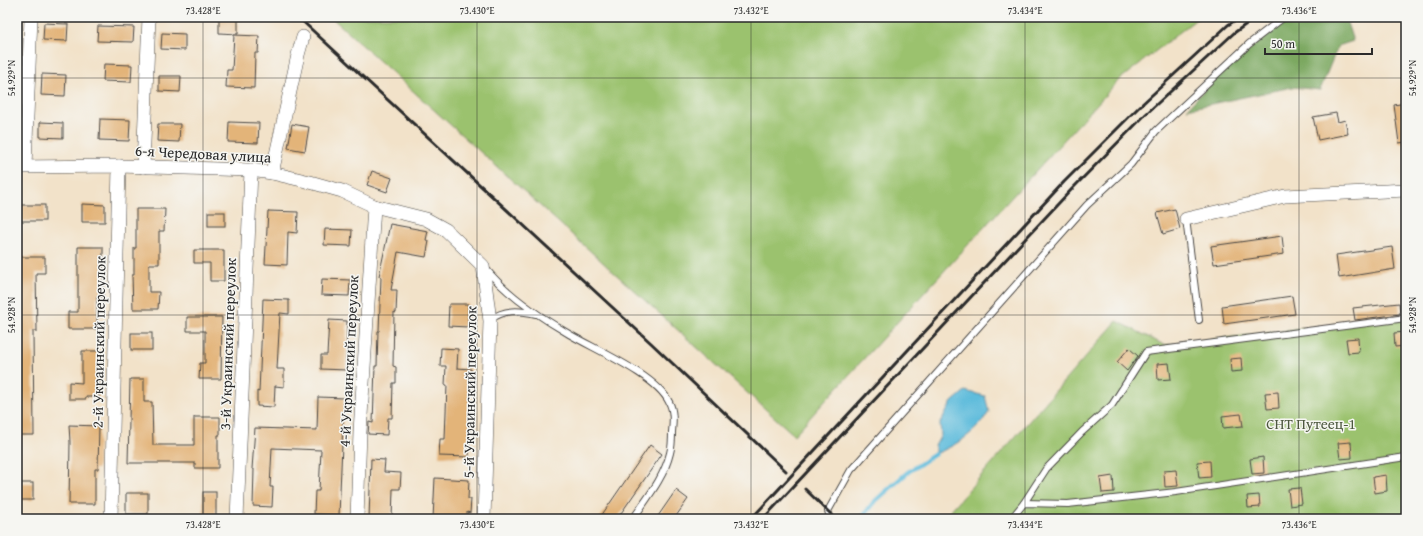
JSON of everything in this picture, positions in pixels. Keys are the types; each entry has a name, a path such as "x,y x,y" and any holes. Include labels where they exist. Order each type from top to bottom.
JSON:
{"street":[{"path":"21,166 31,17"},
{"path":"143,167 149,17"},
{"path":"272,173 303,37"},
{"name":"6-я Чередовая улица","path":"21,166 118,166 251,170 272,173 310,182 342,192 374,206 426,219 446,230 483,266"},
{"name":"2-й Украинский переулок","path":"111,519 118,166"},
{"name":"3-й Украинский переулок","path":"237,519 251,170"},
{"path":"1186,219 1285,196 1406,190"},
{"name":"4-й Украинский переулок","path":"357,519 360,432 374,206"},
{"name":"5-й Украинский переулок","path":"483,266 490,321 484,519"}],"lane":[{"path":"831,519 828,511 851,470 1087,205 1131,164 1156,131 1203,86 1249,44 1284,17"},
{"path":"1186,219 1199,320"},
{"path":"483,266 495,281 540,315 569,334 631,368 655,385 669,402 673,422 670,453 663,474 633,519"},
{"path":"490,321 503,312 521,310 540,315"},
{"path":"1011,519 1024,503 1046,470 1082,432 1112,405 1146,352 1406,318"},
{"path":"1024,503 1068,504 1176,492 1406,457"}],"green space":[{"path":"331,17 1199,17 1119,80 794,435"},
{"path":"1292,17 1345,17 1353,41 1338,46 1320,90 1292,87 1187,109 1212,81 1255,45"},
{"name":"СНТ Путеец-1","path":"1406,317 1406,519 943,519 1117,321 1164,345"}],"water":[{"path":"965,391 985,396 989,412 979,426 966,437 935,454 935,446 941,435 940,423 952,402"}],"building":[{"path":"219,17 238,17 238,34 219,33"},
{"path":"44,23 68,24 67,41 43,40"},
{"path":"98,26 134,27 133,42 97,41"},
{"path":"162,33 185,34 185,50 161,49"},
{"path":"234,35 259,36 258,53 255,53 254,88 226,87 227,70 232,70"},
{"path":"104,64 132,65 131,82 103,81"},
{"path":"42,74 66,75 65,96 41,95"},
{"path":"159,76 181,76 180,92 159,91"},
{"path":"1406,103 1406,142 1399,143 1394,105"},
{"path":"1336,113 1338,122 1345,120 1348,134 1318,140 1313,117"},
{"path":"100,119 130,120 129,141 99,140"},
{"path":"40,122 63,123 63,138 40,137"},
{"path":"229,122 259,123 258,143 228,142"},
{"path":"158,124 180,124 179,142 157,141"},
{"path":"292,124 309,127 305,151 288,148"},
{"path":"372,171 392,178 387,192 367,185"},
{"path":"82,204 105,205 105,222 82,222"},
{"path":"17,205 45,205 45,221 17,221"},
{"path":"136,209 165,209 164,231 159,231 159,264 149,264 149,292 159,292 158,309 133,309 132,275 134,275 134,248 136,248"},
{"path":"1175,209 1180,229 1163,234 1157,213"},
{"path":"268,211 298,212 297,233 288,232 287,265 265,264"},
{"path":"208,212 225,212 225,226 208,226"},
{"path":"390,224 428,231 426,240 429,241 426,257 398,252 391,290 397,290 396,313 394,312 393,366 396,367 396,383 393,383 392,418 388,418 387,435 368,434 369,422 373,423 375,366 377,366 381,277 379,276"},
{"path":"325,229 352,230 351,246 324,245"},
{"path":"1282,236 1284,254 1214,264 1211,246"},
{"path":"78,247 103,247 103,297 97,297 97,329 68,329 68,312 78,312"},
{"path":"1392,247 1395,269 1339,278 1336,255"},
{"path":"194,250 224,250 224,281 210,281 210,263 194,263"},
{"path":"17,257 45,257 45,273 36,273 37,331 33,331 34,435 17,435"},
{"path":"322,279 350,280 349,296 321,295"},
{"path":"1292,296 1295,314 1224,324 1222,306"},
{"path":"263,299 289,300 289,314 280,313 277,369 284,369 284,387 275,386 274,407 257,406 257,391 259,392"},
{"path":"1399,303 1400,314 1355,320 1353,308"},
{"path":"449,304 468,304 468,327 448,326"},
{"path":"187,317 222,317 221,379 199,379 200,363 205,363 205,331 187,331"},
{"path":"329,320 347,321 346,370 321,369 321,355 327,355"},
{"path":"1406,332 1406,346 1395,347 1394,333"},
{"path":"131,333 152,333 152,350 131,350"},
{"path":"1358,338 1359,352 1348,353 1346,339"},
{"path":"441,348 458,349 457,368 471,369 469,457 439,456 440,439 445,439 447,385 445,385 446,366 440,366"},
{"path":"1129,348 1138,356 1127,371 1117,362"},
{"path":"82,351 101,351 99,397 69,399 69,382 82,383"},
{"path":"1241,358 1242,371 1231,372 1230,359"},
{"path":"1169,363 1171,379 1158,380 1157,364"},
{"path":"130,379 144,379 144,402 152,402 153,445 194,445 194,417 220,417 220,435 218,435 218,468 195,468 195,463 128,463"},
{"path":"1278,392 1279,408 1267,409 1265,393"},
{"path":"318,397 344,398 339,515 314,514 315,491 319,491 321,450 272,448 270,487 273,487 272,507 253,506 254,469 252,469 255,428 317,430"},
{"path":"1241,414 1243,426 1223,428 1222,416"},
{"path":"69,425 99,426 98,469 95,469 95,504 69,504"},
{"path":"1351,442 1352,458 1340,459 1338,443"},
{"path":"650,445 662,454 617,519 599,519"},
{"path":"1263,457 1264,473 1252,474 1250,459"},
{"path":"371,459 385,460 384,472 401,473 400,489 393,489 392,519 369,519"},
{"path":"1210,461 1211,477 1199,478 1197,462"},
{"path":"1176,470 1178,486 1165,487 1164,471"},
{"path":"1386,475 1387,491 1375,493 1373,477"},
{"path":"1113,476 1114,492 1102,493 1100,478"},
{"path":"435,478 469,480 468,499 471,499 470,513 467,512 467,519 433,519"},
{"path":"17,483 33,483 33,500 17,500"},
{"path":"1300,488 1302,504 1290,506 1288,489"},
{"path":"676,490 688,499 674,519 656,519"},
{"path":"203,492 216,492 216,517 203,517"},
{"path":"126,493 148,493 148,514 126,514"},
{"path":"1259,495 1260,507 1248,508 1247,496"}],"waterway":[{"path":"861,519 873,503 908,472 935,454"}],"railway":[{"path":"298,17 651,343 786,471"},
{"path":"751,519 1064,182 1140,106 1228,25 1240,17"},
{"path":"763,519 1072,189 1146,114 1234,33 1256,17"},
{"path":"805,489 836,519"}]}
